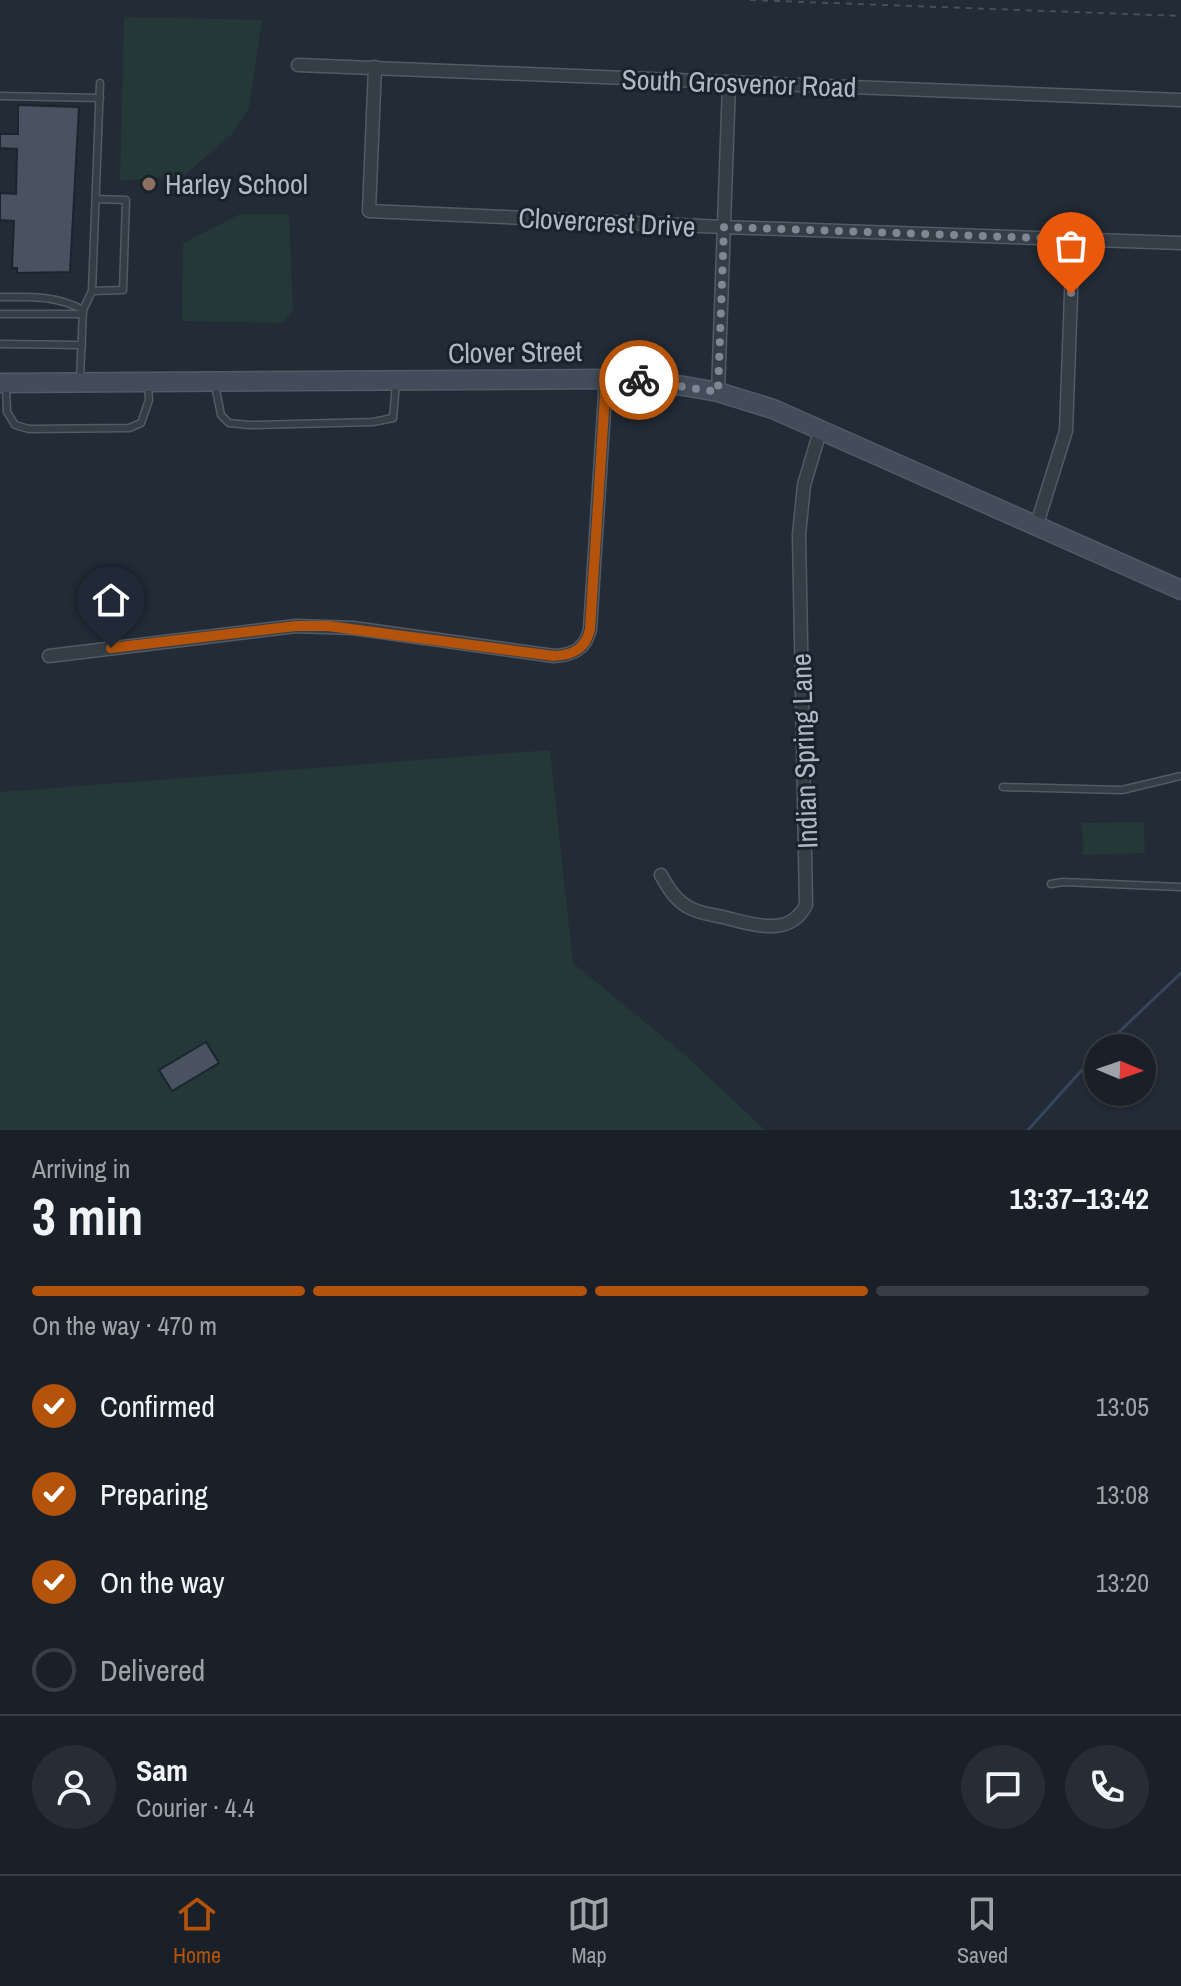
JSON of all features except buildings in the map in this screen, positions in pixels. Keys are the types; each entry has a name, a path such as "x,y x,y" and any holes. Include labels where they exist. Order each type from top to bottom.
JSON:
{"main road":[{"name":"Clover Street","path":"3,383 606,379 655,382 718,392 821,428 1181,590"}],"street":[{"name":"South Grosvenor Road","path":"298,65 1181,100"},
{"name":"Clovercrest Drive","path":"375,67 369,211 1181,243"},
{"path":"718,392 729,84"},
{"path":"1037,524 1066,431 1073,239"},
{"path":"49,656 296,626 353,628 554,656 574,652 584,645 590,629 606,379"},
{"name":"Indian Spring Lane","path":"661,875 676,898 690,909 757,925 789,923 803,912 806,905 799,535 804,485 821,428"}],"lane":[{"path":"80,383 83,312 92,291 100,83"},
{"path":"0,96 100,98"},
{"path":"92,291 123,290 126,200 97,199"},
{"path":"0,297 45,296 67,301 83,312"},
{"path":"0,314 83,312"},
{"path":"0,344 82,345"},
{"path":"215,382 221,415 229,423 249,425 373,422 393,418 397,380"},
{"path":"3,383 7,412 15,425 29,429 129,428 141,423 146,412 148,382"},
{"path":"1003,787 1122,790 1181,776"},
{"path":"1051,884 1181,887"}],"path":[{"path":"750,0 1181,16"}],"green space":[{"path":"124,17 262,20 249,108 232,134 185,175 120,181"},
{"path":"240,214 289,214 293,310 282,323 182,321 183,243"},
{"path":"550,750 573,963 684,1054 765,1130 0,1130 0,792"},
{"path":"1144,822 1145,853 1083,855 1082,823"}],"waterway":[{"path":"1117,1034 1181,973"},
{"path":"1028,1130 1084,1068"}],"way so far":[{"path":"639,380 718,392 724,227 1073,239 1071,294"}],"place":[{"name":"Harley School","path":"149,184"}],"route":[{"path":"111,648 312,626 353,628 554,656 580,649 587,641 590,629 606,379 639,380"}]}
